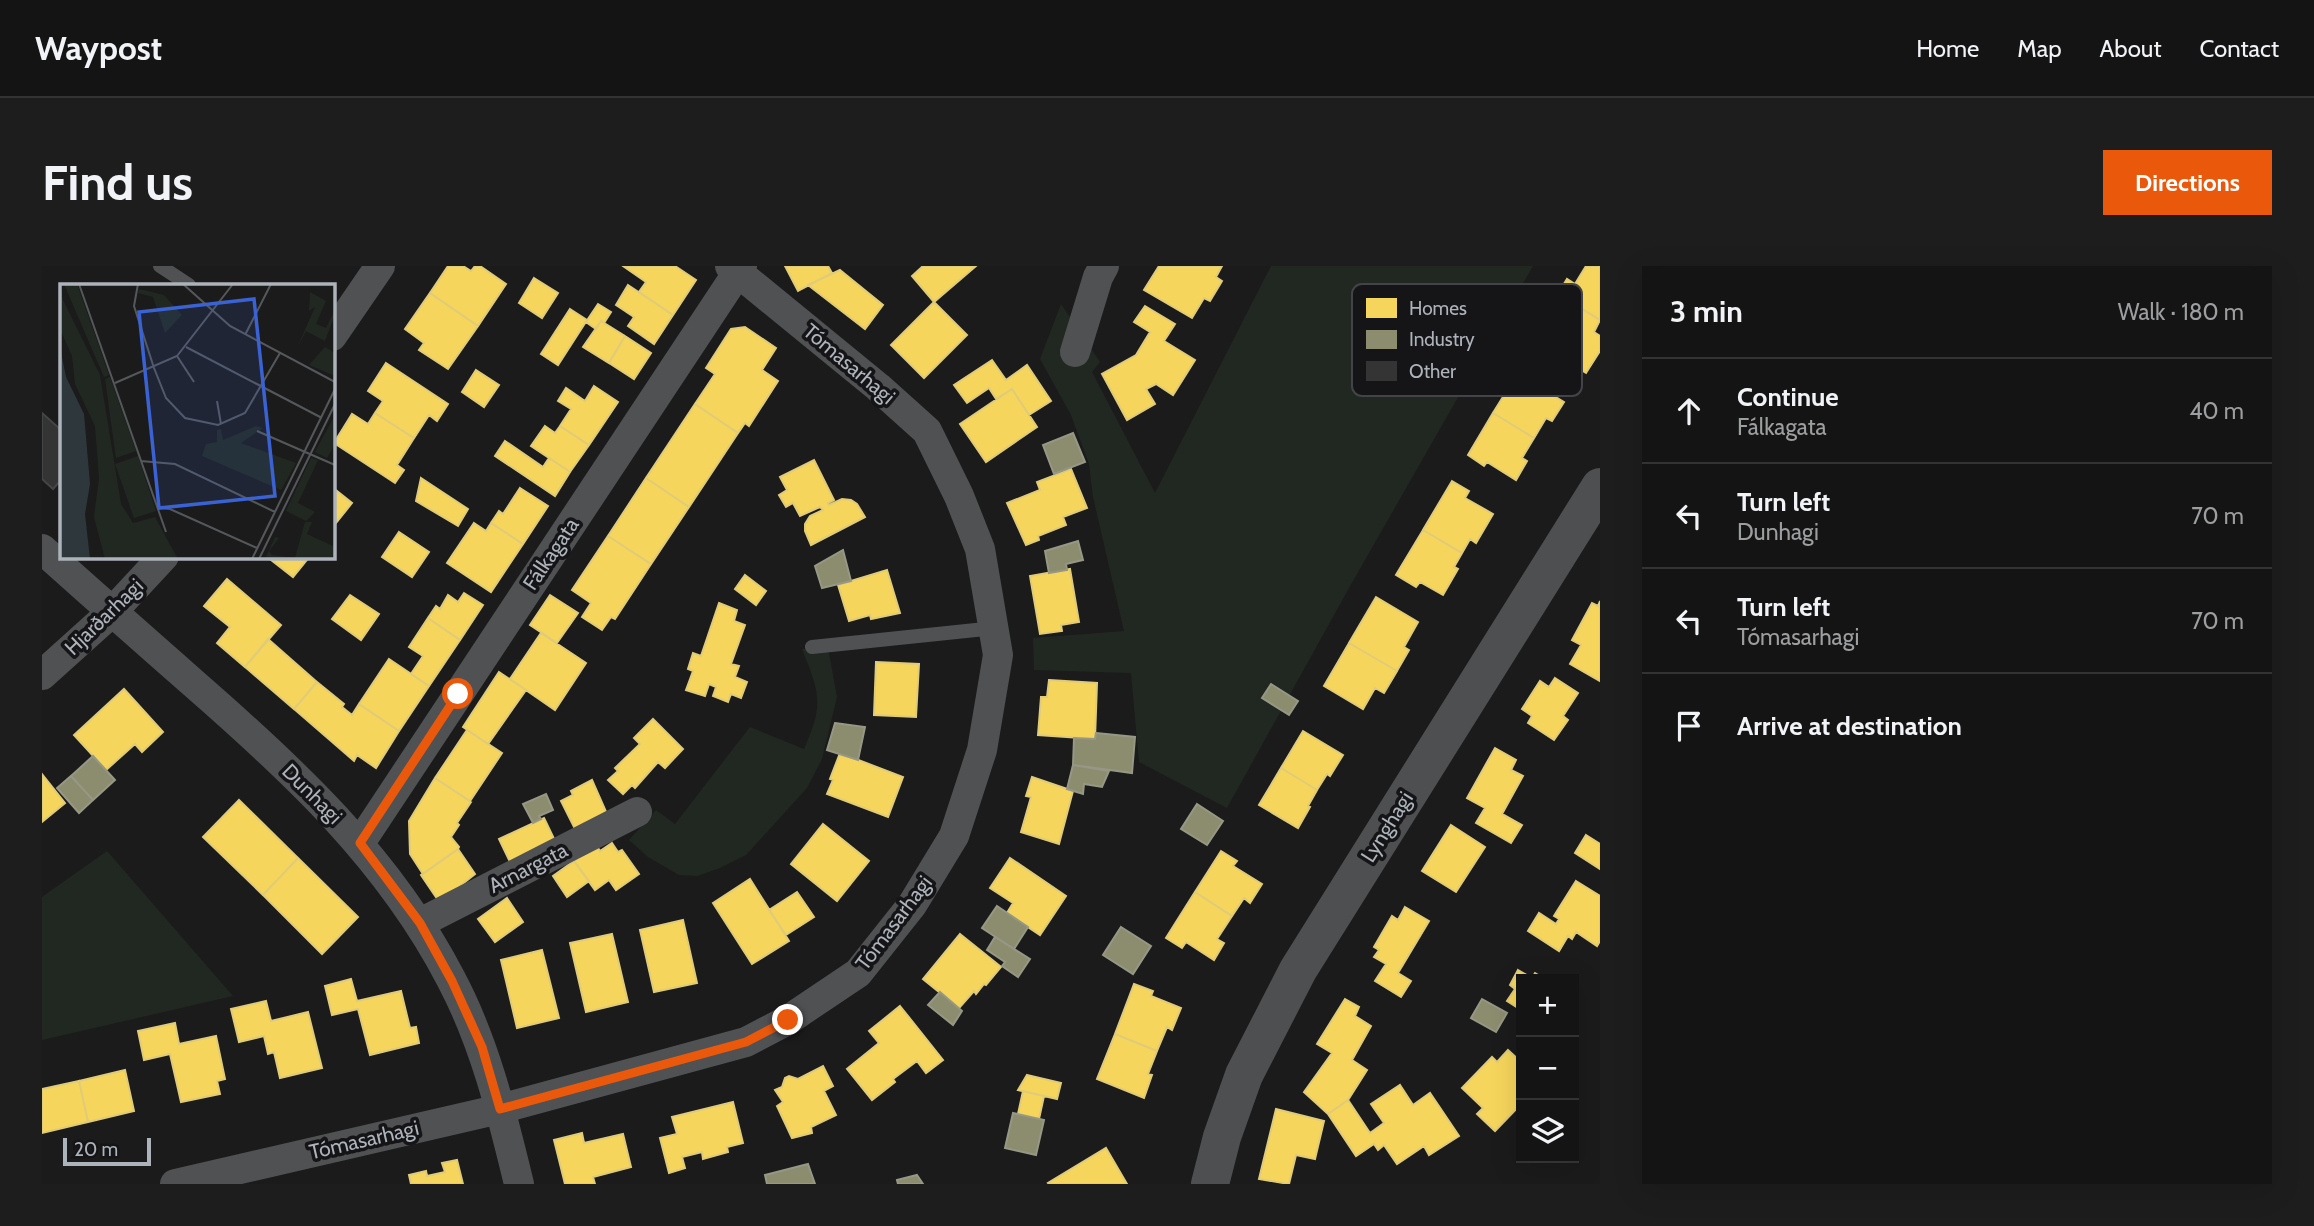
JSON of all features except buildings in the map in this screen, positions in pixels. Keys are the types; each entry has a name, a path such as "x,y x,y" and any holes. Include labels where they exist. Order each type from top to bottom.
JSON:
{"street":[{"path":"334,333 380,266"},
{"path":"1075,352 1098,277 1104,266"},
{"name":"Tómasarhagi","path":"175,1184 500,1109 746,1042 788,1020 858,973 912,905 954,836 982,750 998,655 980,549 959,496 927,431 737,268"},
{"name":"Fálkagata","path":"360,843 737,268"},
{"name":"Lynghagi","path":"1209,1184 1244,1075 1298,970 1600,488"},
{"name":"Dunhagi","path":"42,549 253,735 360,843 420,923 452,981 482,1047 519,1184"},
{"name":"Hjarðarhagi","path":"42,675 112,612 162,558"},
{"name":"Arnargata","path":"420,923 637,812"}],"lane":[{"path":"160,266 187,284"},
{"path":"811,647 995,628"}],"shaded area":[{"path":"1271,266 1533,266 1523,284 1352,284 1352,396 1459,396 1227,808 1139,762 1131,673 1034,670 1033,638 1124,631 1093,497 1089,464 1071,415 1040,359 1061,304 1100,362 1092,372 1155,493"},
{"path":"828,648 837,697 822,759 807,788 746,855 697,876 679,875 648,857 629,840 656,810 675,824 750,727 804,749 815,721 817,699 813,677 802,649"},
{"path":"107,851 233,996 42,1040 42,897"}],"route":[{"path":"458,694 360,843 420,923 452,981 482,1047 500,1109 746,1042 788,1020"}]}
